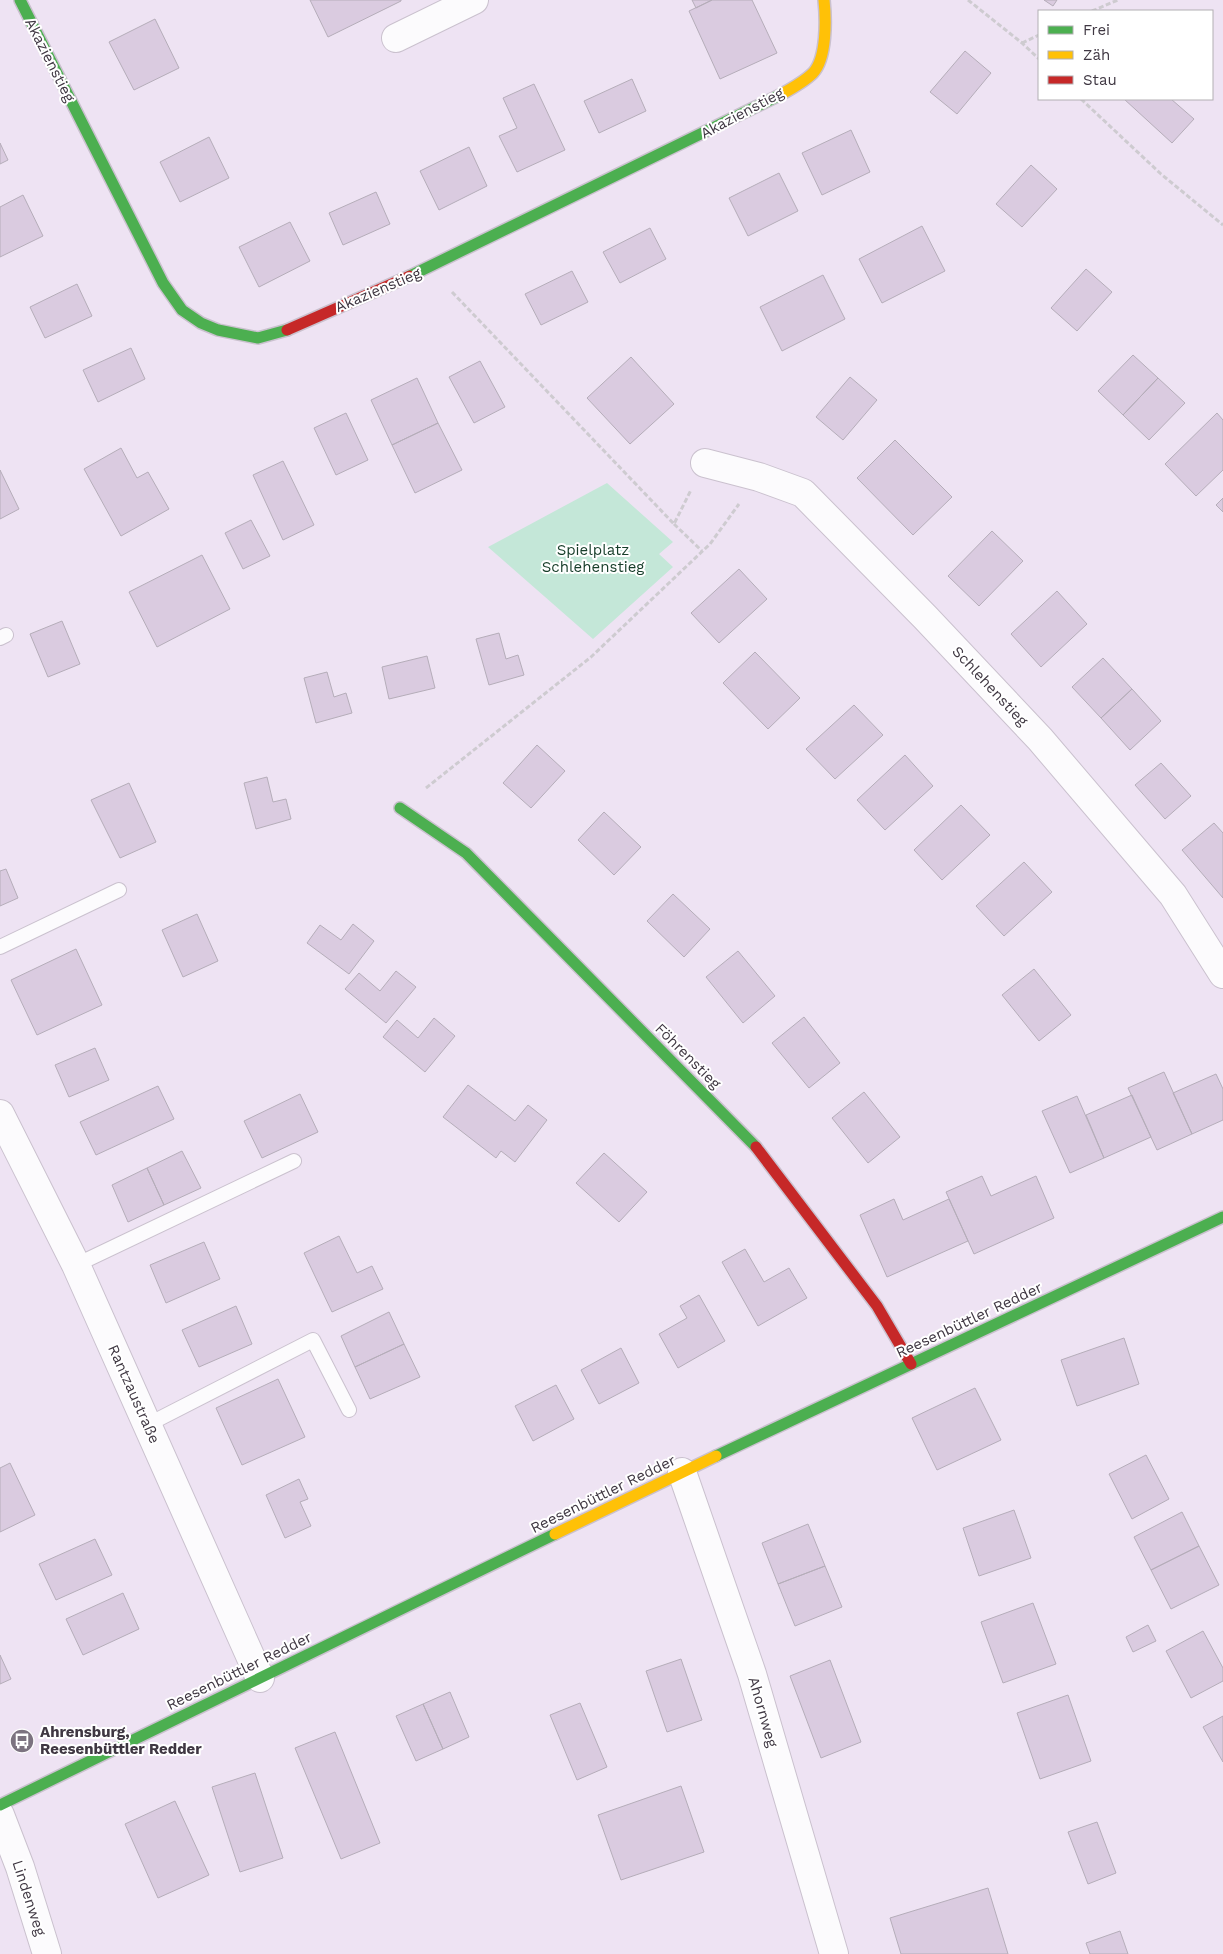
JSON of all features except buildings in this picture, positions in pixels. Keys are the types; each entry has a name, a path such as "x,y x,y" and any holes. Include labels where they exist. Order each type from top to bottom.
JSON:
{"street":[{"name":"Akazienstieg","path":"20,0 163,283 182,310 201,323 218,330 258,338 279,333 429,268 774,99 814,72 823,47 826,15 824,0"},
{"path":"396,38 474,0"},
{"name":"Schlehenstieg","path":"705,463 759,477 804,493 1020,718 1173,895 1223,974"},
{"name":"Föhrenstieg","path":"400,808 466,853 759,1150 877,1306 911,1364"},
{"name":"Rantzaustraße","path":"0,1114 76,1265 260,1678"},
{"name":"Reesenbüttler Redder","path":"0,1805 682,1472 1223,1217"},
{"name":"Ahornweg","path":"682,1472 752,1674 834,1954"},
{"name":"Lindenweg","path":"0,1815 20,1866 47,1954"}],"lane":[{"path":"0,947 119,890"},
{"path":"76,1265 294,1161"},
{"path":"147,1425 314,1340 349,1410"}],"path":[{"path":"968,0 1038,58"},
{"path":"1094,10 1118,0"},
{"path":"1022,43 1038,35"},
{"path":"1082,100 1161,174 1223,225"},
{"path":"429,268 702,551"},
{"path":"674,524 705,463"},
{"path":"400,808 591,657 710,544 759,477"}],"green space":[{"name":"Spielplatz Schlehenstieg","path":"607,483 673,542 659,554 673,567 593,639 488,547"}],"traffic: fast":[{"path":"20,0 163,283 182,310 201,323 218,330 258,338 287,330"},
{"path":"410,276 780,95"},
{"path":"400,808 466,853 756,1147"},
{"path":"716,1456 1223,1217"},
{"path":"0,1805 555,1534"}],"traffic: slow":[{"path":"780,95 806,79 818,66 824,38 824,0"},
{"path":"555,1534 716,1456"}],"traffic: jam":[{"path":"287,330 410,276"},
{"path":"756,1147 877,1306 911,1364"}],"place":[{"name":"Ahrensburg, Reesenbüttler Redder","path":"22,1741"}]}
